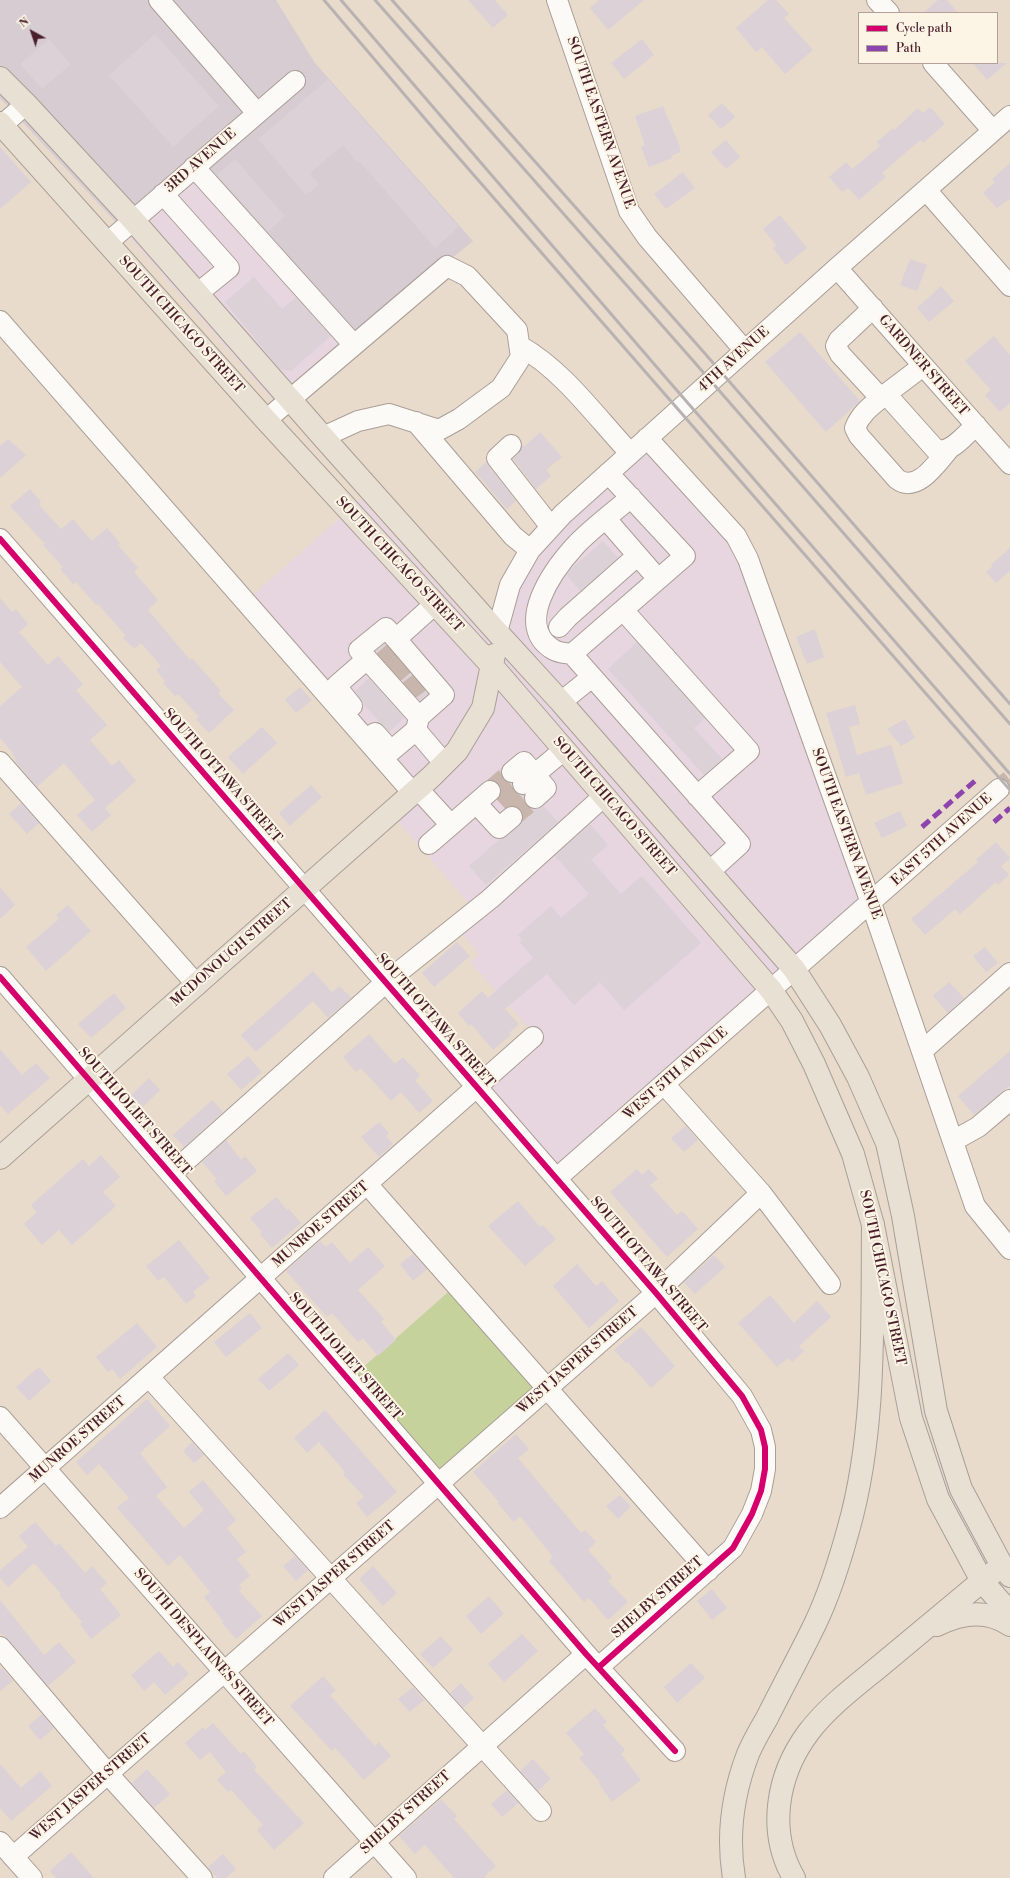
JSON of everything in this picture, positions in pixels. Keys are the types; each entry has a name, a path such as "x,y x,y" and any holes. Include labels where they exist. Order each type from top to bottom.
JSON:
{"main road":[{"name":"SOUTH CHICAGO STREET","path":"0,78 26,104 133,220 323,437 561,702 794,969 830,1025 858,1077 887,1143 903,1216 936,1412 961,1489 1006,1571"},
{"name":"SOUTH CHICAGO STREET","path":"1,125 266,420 493,667 771,990 792,1021 814,1064 853,1154 873,1225 911,1418 938,1499 982,1581 1010,1613"},
{"name":"MCDONOUGH STREET","path":"0,1158 304,890 415,791 457,751 483,708 493,667 497,632"},
{"path":"734,1878 731,1840 732,1817 738,1786 748,1753 816,1623 836,1573 850,1526 859,1481 867,1425 872,1340 873,1225"},
{"path":"794,1878 781,1847 778,1808 787,1770 796,1751 809,1732 823,1716 982,1581 1006,1571"},
{"path":"920,1633 951,1618 972,1613 988,1615 1010,1625"}],"street":[{"path":"159,0 257,113"},
{"name":"SOUTH EASTERN AVENUE","path":"557,0 629,211 647,237 745,351"},
{"path":"877,0 887,12"},
{"path":"934,64 993,131"},
{"name":"3RD AVENUE","path":"107,243 295,81"},
{"path":"1,125 26,104"},
{"name":"4TH AVENUE","path":"497,632 510,585 530,550 551,527 608,473 836,268 1010,116"},
{"path":"194,167 354,345"},
{"path":"926,190 1010,286"},
{"path":"163,194 229,268 198,294"},
{"path":"266,420 447,266 467,276 517,330 522,357 501,388 460,419 439,430 389,414 358,421 323,437"},
{"name":"GARDNER STREET","path":"836,268 1010,464"},
{"path":"873,308 839,340 836,346 840,354 875,392 880,395 886,394"},
{"path":"0,321 415,791 451,825"},
{"path":"520,346 532,353 564,381 630,454"},
{"path":"923,366 867,409 859,418 855,428 859,436 897,479 902,483 909,484 917,481 927,474 949,449 976,425"},
{"path":"886,394 936,450 941,451 949,449"},
{"path":"416,422 513,536 530,550"},
{"name":"SOUTH EASTERN AVENUE","path":"647,438 736,536 748,559 871,902 975,1206 1010,1250"},
{"path":"511,445 497,458 551,527"},
{"path":"608,473 631,497 685,556 574,651 555,651 542,641 536,629 536,617 542,595 557,567 576,545 631,497"},
{"path":"606,519 658,579"},
{"name":"SOUTH OTTAWA STREET","path":"0,539 385,983 557,1178 742,1396 761,1430 764,1447 765,1470 761,1491 752,1514 733,1548"},
{"path":"559,627 568,617 637,556"},
{"path":"391,661 414,687 444,695 391,751 336,686 391,661 435,604"},
{"path":"538,607 559,627 592,677 740,844 709,872"},
{"path":"623,610 749,751 697,796"},
{"path":"391,661 414,687 418,724 444,764"},
{"path":"561,702 592,677"},
{"path":"526,782 564,750"},
{"path":"3,772 197,985"},
{"name":"EAST 5TH AVENUE","path":"794,969 999,789"},
{"path":"171,1174 385,983 490,899 604,796"},
{"path":"429,844 451,825 493,806"},
{"name":"WEST 5TH AVENUE","path":"557,1178 794,969"},
{"path":"922,1051 1010,973"},
{"name":"SOUTH JOLIET STREET","path":"0,976 593,1660 675,1751"},
{"name":"MUNROE STREET","path":"0,1508 533,1037"},
{"path":"664,1084 761,1193 830,1284"},
{"path":"953,1141 978,1127 1010,1100"},
{"path":"367,1184 708,1571"},
{"name":"WEST JASPER STREET","path":"13,1857 656,1293 761,1193"},
{"path":"149,1377 541,1811"},
{"name":"SOUTH DESPLAINES STREET","path":"0,1417 406,1878"},
{"name":"SHELBY STREET","path":"334,1878 482,1746 708,1571 733,1548"},
{"path":"0,1647 108,1774 202,1878"},
{"path":"0,1842 32,1878"}],"shaded area":[{"path":"0,0 276,0 315,63 473,241 353,339 200,165 125,232 0,98"},
{"path":"200,165 353,339 277,405 125,232"},
{"path":"643,437 734,537 866,900 559,1173 482,1088 537,1037 470,962 479,954 451,921 470,905 388,810 412,790 245,602 361,499 492,645 507,584"}],"green space":[{"path":"455,1286 545,1388 439,1481 351,1378"}],"building":[{"path":"468,0 495,0 508,15 493,28"},
{"path":"599,0 644,0 608,30 590,8"},
{"path":"768,0 776,0 789,14 784,18 813,50 785,74 762,47 756,52 736,28"},
{"path":"938,0 947,0 957,12 924,12"},
{"path":"155,34 219,106 173,147 109,75"},
{"path":"49,39 71,64 42,89 20,64"},
{"path":"642,39 654,55 624,79 611,63"},
{"path":"1007,63 987,80 974,64"},
{"path":"328,79 459,227 435,248 360,162 358,163 343,145 310,173 319,185 306,195 258,139"},
{"path":"722,103 735,117 721,129 708,115"},
{"path":"663,106 680,147 680,152 671,156 672,158 649,167 641,147 645,145 635,116"},
{"path":"930,107 945,124 923,143 920,140 882,173 886,177 859,200 848,188 842,192 829,177 846,162 852,169 880,146 877,142 893,128 894,130 918,108 923,113"},
{"path":"726,140 740,157 726,169 711,152"},
{"path":"0,147 31,182 0,209"},
{"path":"235,159 285,216 268,232 217,175"},
{"path":"1010,163 1010,199 997,208 983,193 995,182 992,179"},
{"path":"683,172 695,188 666,209 654,194"},
{"path":"780,215 807,248 786,265 773,248 776,245 763,229"},
{"path":"910,259 927,265 917,291 900,285"},
{"path":"254,277 282,309 296,297 331,336 291,371 280,369 225,302"},
{"path":"941,286 954,301 929,322 917,308"},
{"path":"800,332 860,401 826,432 765,362"},
{"path":"994,336 1010,355 1010,403 1000,412 985,395 991,390 965,361"},
{"path":"540,432 562,457 546,470 551,476 536,489 513,459 519,453 522,446 525,446"},
{"path":"8,439 26,455 0,478 0,446"},
{"path":"486,462 516,501 507,509 475,472"},
{"path":"30,489 41,502 39,505 61,529 73,519 92,541 107,528 120,543 118,545 138,568 134,572 158,600 148,610 190,660 192,658 221,691 218,693 234,710 209,733 196,719 199,717 178,694 175,696 163,683 165,681 156,670 161,666 141,643 134,649 123,638 126,636 76,582 73,584 60,569 63,567 43,545 45,544 10,506"},
{"path":"603,541 618,558 580,591 567,575 572,568"},
{"path":"1010,548 1010,571 996,583 986,572 992,567 991,565"},
{"path":"0,598 12,612 16,609 28,624 19,632 48,665 58,656 83,684 76,690 107,725 90,740 112,766 119,760 136,781 105,808 111,815 92,832 77,815 95,800 64,763 37,787 14,760 16,758 12,754 13,753 0,738 0,706 22,687 0,662"},
{"path":"815,629 824,657 807,664 796,637"},
{"path":"637,642 705,718 694,728 722,759 704,775 608,669"},
{"path":"385,644 428,694 420,701 376,651"},
{"path":"369,678 404,718 389,732 363,704 355,691"},
{"path":"300,687 312,700 296,713 285,700"},
{"path":"855,705 860,724 849,727 857,755 891,745 903,783 866,795 859,773 846,777 826,713"},
{"path":"905,719 915,738 901,746 887,729"},
{"path":"262,727 277,743 243,774 228,757"},
{"path":"501,768 503,779 512,783 514,792 524,795 524,801 527,806 531,809 537,809 543,806 558,822 486,885 469,866 500,839 506,837 523,821 523,815 520,809 516,806 505,808 497,800 501,795 501,789 498,783 493,780 487,780"},
{"path":"311,785 322,797 290,826 279,813"},
{"path":"21,803 39,823 27,834 9,814"},
{"path":"900,811 907,826 882,838 874,823"},
{"path":"590,824 608,845 591,860 621,894 642,876 701,943 624,1010 600,982 574,1005 547,974 505,1009 519,1024 509,1033 511,1035 493,1050 471,1024 469,1026 458,1013 482,991 488,998 533,958 520,942 522,940 518,935 551,906 561,918 589,894 555,856"},
{"path":"996,842 1010,858 1001,866 1009,875 998,885 996,882 960,914 955,909 925,935 911,919 978,862 976,860"},
{"path":"0,887 15,905 0,919"},
{"path":"68,905 91,931 46,971 26,947 59,919 56,915"},
{"path":"457,942 470,956 434,987 422,973"},
{"path":"985,947 998,963 986,972 973,956"},
{"path":"313,971 332,992 340,986 351,998 328,1018 313,1001 256,1052 241,1035"},
{"path":"949,982 964,998 948,1013 933,996"},
{"path":"114,993 126,1008 91,1038 78,1024"},
{"path":"369,1034 395,1064 403,1057 420,1075 415,1080 433,1101 419,1113 401,1092 391,1101 361,1068 356,1072 343,1057"},
{"path":"0,1049 22,1075 36,1063 50,1078 8,1114 0,1105"},
{"path":"1010,1051 1010,1086 974,1115 958,1096"},
{"path":"248,1056 262,1072 241,1090 227,1074"},
{"path":"149,1078 160,1090 143,1107 131,1095"},
{"path":"212,1100 223,1112 184,1147 173,1135"},
{"path":"379,1122 389,1133 386,1136 393,1144 379,1157 361,1137"},
{"path":"686,1126 698,1140 684,1152 671,1138"},
{"path":"226,1140 241,1160 245,1156 257,1171 226,1196 214,1181 217,1179 202,1162"},
{"path":"101,1155 120,1177 103,1192 116,1206 72,1245 59,1230 42,1245 24,1224 37,1212 31,1205 83,1159 89,1166"},
{"path":"637,1169 642,1175 649,1169 658,1179 650,1185 677,1215 682,1211 698,1229 667,1257 610,1192"},
{"path":"276,1197 301,1223 272,1248 260,1234 262,1232 250,1218"},
{"path":"518,1201 540,1227 543,1225 556,1239 525,1266 488,1226"},
{"path":"179,1240 210,1278 193,1292 196,1296 186,1304 164,1277 158,1281 146,1266"},
{"path":"320,1241 326,1247 332,1242 350,1263 368,1247 385,1266 358,1290 384,1319 381,1322 396,1340 378,1356 363,1338 358,1342 332,1313 327,1317 286,1271"},
{"path":"413,1254 427,1269 413,1281 400,1264"},
{"path":"714,1255 725,1267 695,1294 684,1282"},
{"path":"577,1264 596,1286 602,1281 619,1301 589,1328 553,1286"},
{"path":"770,1295 794,1323 817,1301 831,1317 799,1346 804,1351 792,1362 788,1358 777,1367 738,1323"},
{"path":"250,1313 262,1328 226,1357 214,1342"},
{"path":"137,1323 157,1347 120,1379 112,1369 108,1372 96,1357"},
{"path":"641,1327 675,1366 651,1388 628,1362 626,1363 614,1350"},
{"path":"288,1353 299,1365 269,1391 258,1379"},
{"path":"39,1367 51,1381 29,1401 16,1387"},
{"path":"147,1399 170,1426 140,1453 167,1487 156,1496 184,1528 204,1510 189,1492 203,1480 236,1520 227,1528 246,1552 237,1559 250,1576 239,1585 242,1588 239,1591 262,1616 236,1639 222,1623 224,1622 204,1597 210,1592 180,1555 168,1566 117,1508 129,1498 99,1464 87,1475 76,1462"},
{"path":"325,1410 397,1492 367,1517 356,1503 364,1497 343,1474 345,1472 319,1442 307,1453 294,1438"},
{"path":"516,1434 529,1449 518,1458 581,1533 585,1530 596,1542 588,1550 612,1577 608,1581 628,1602 608,1620 589,1598 584,1602 549,1561 553,1557 520,1516 514,1522 473,1472"},
{"path":"192,1442 204,1455 194,1463 183,1451"},
{"path":"620,1495 631,1507 618,1519 606,1506"},
{"path":"35,1522 56,1546 59,1543 85,1573 92,1566 107,1583 100,1589 121,1615 91,1639 80,1624 82,1622 59,1595 61,1594 34,1563 8,1587 0,1578 0,1570 28,1547 19,1536"},
{"path":"295,1556 308,1570 296,1581 283,1566"},
{"path":"373,1566 397,1593 383,1606 359,1579"},
{"path":"712,1589 727,1608 712,1620 697,1601"},
{"path":"489,1596 504,1614 481,1634 466,1616"},
{"path":"0,1600 44,1655 59,1642 76,1662 48,1686 9,1640 0,1633"},
{"path":"522,1634 538,1651 504,1682 488,1664"},
{"path":"441,1636 453,1650 433,1668 420,1654"},
{"path":"159,1651 173,1667 178,1662 189,1674 165,1695 154,1682 144,1691 131,1675"},
{"path":"691,1663 705,1678 677,1703 664,1687"},
{"path":"2,1668 13,1681 0,1691 0,1669"},
{"path":"323,1676 336,1690 330,1695 375,1746 379,1742 391,1756 364,1780 335,1748 332,1751 290,1706"},
{"path":"461,1683 474,1698 463,1708 450,1693"},
{"path":"413,1687 424,1700 410,1712 398,1699"},
{"path":"595,1708 607,1722 603,1725 625,1750 621,1754 641,1780 612,1802 599,1784 600,1782 579,1758 584,1754 566,1733"},
{"path":"42,1714 54,1728 40,1740 28,1726"},
{"path":"213,1723 241,1754 244,1751 257,1767 254,1770 304,1823 274,1850 257,1830 263,1825 231,1790 228,1792 217,1780 226,1772 210,1752 200,1760 185,1743 203,1727 205,1730"},
{"path":"533,1759 551,1779 538,1791 520,1771"},
{"path":"0,1764 21,1788 40,1771 52,1786 11,1821 0,1808"},
{"path":"147,1769 170,1794 154,1808 132,1783"},
{"path":"507,1790 518,1803 502,1817 491,1804"},
{"path":"441,1799 457,1816 454,1819 496,1866 483,1878 454,1878 425,1845 415,1854 399,1836"},
{"path":"71,1852 94,1878 56,1878 50,1871"},
{"path":"223,1854 236,1869 226,1878 217,1878 208,1867"}],"tunnel":[{"path":"381,663 394,652"},
{"path":"392,675 405,664"},
{"path":"407,692 420,682"},
{"path":"490,791 512,772"},
{"path":"999,789 1010,780"},
{"path":"501,804 523,784"},
{"path":"512,817 535,798"}],"railway":[{"path":"324,0 438,134 1010,790"},
{"path":"341,0 1010,774"},
{"path":"375,0 689,356 1010,724"},
{"path":"392,0 701,349 1010,704"}],"marked path":[{"path":"922,827 976,780"},
{"path":"994,822 1010,808"}],"cycle path":[{"path":"0,539 656,1293 742,1396 761,1430 765,1447 765,1469 761,1491 752,1514 733,1548 599,1667"},
{"path":"0,977 586,1654 675,1751"}]}
